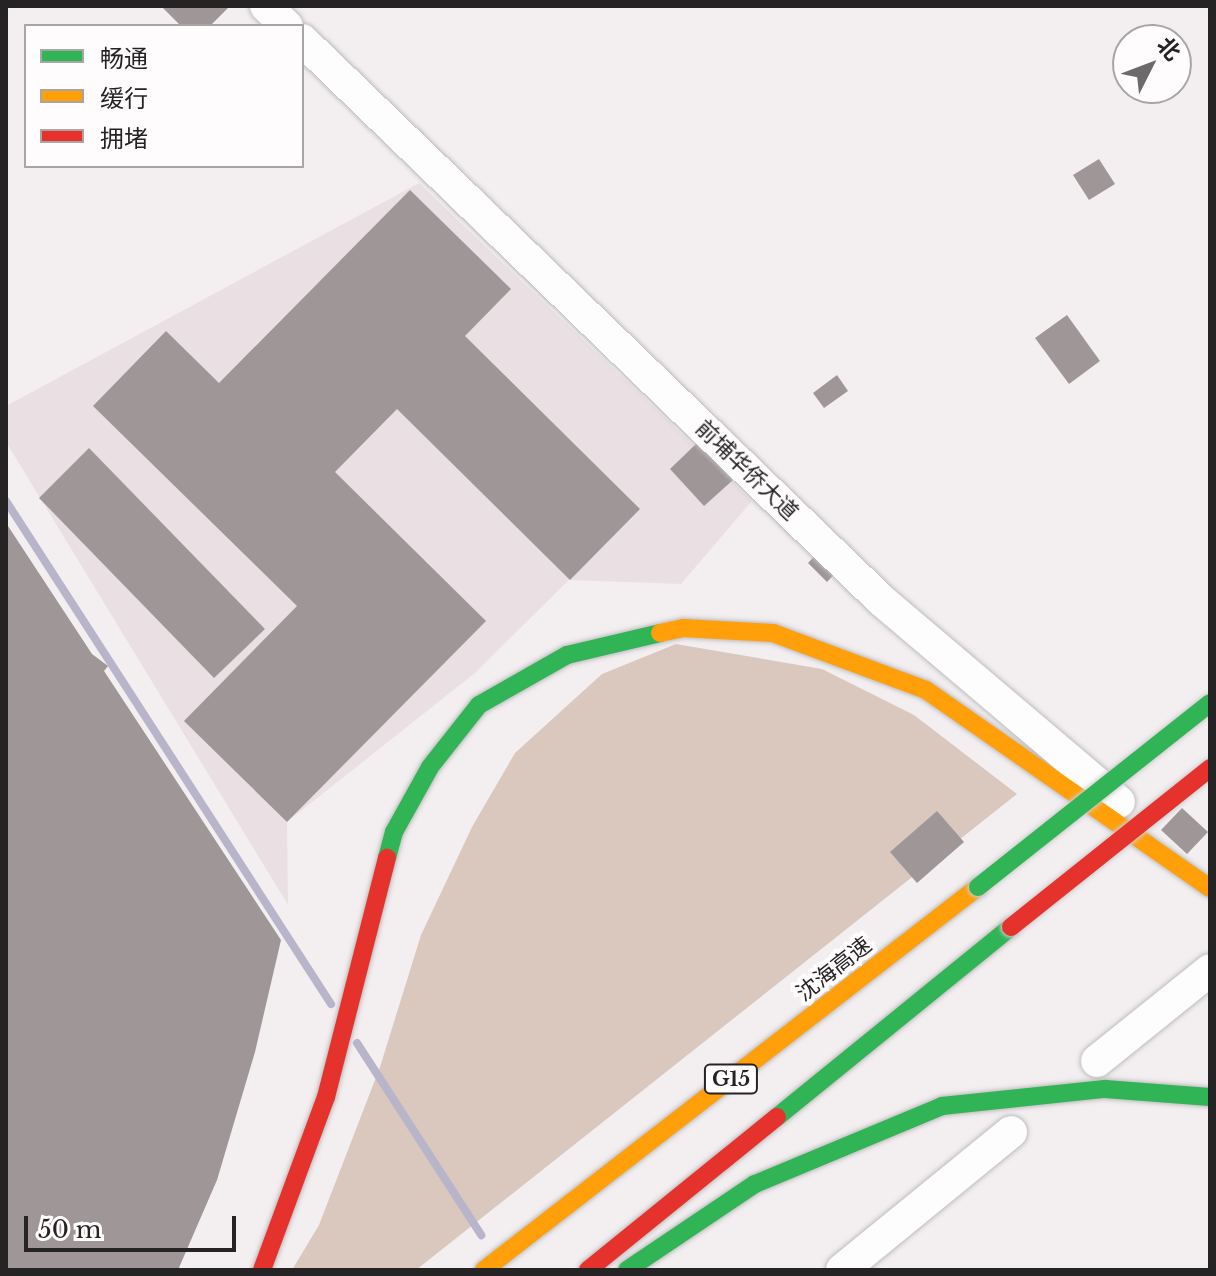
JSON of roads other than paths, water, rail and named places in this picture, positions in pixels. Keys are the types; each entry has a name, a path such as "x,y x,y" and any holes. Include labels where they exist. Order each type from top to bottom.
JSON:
{"highway":[{"path":"262,1270 326,1097 394,832 430,767 479,705 567,655 683,628 773,633 926,690 1210,888"},
{"name":"沈海高速","path":"484,1270 1210,703"},
{"name":"G15","path":"588,1270 1210,768"},
{"path":"627,1270 755,1184 942,1106 1105,1089 1210,1097"}],"street":[{"path":"266,6 285,24"},
{"name":"前埔华侨大道","path":"304,42 881,600 1210,879"},
{"path":"1097,1061 1210,970"},
{"path":"842,1270 1011,1132"}],"waterway":[{"path":"6,501 331,1004"},
{"path":"357,1043 481,1235"}]}
